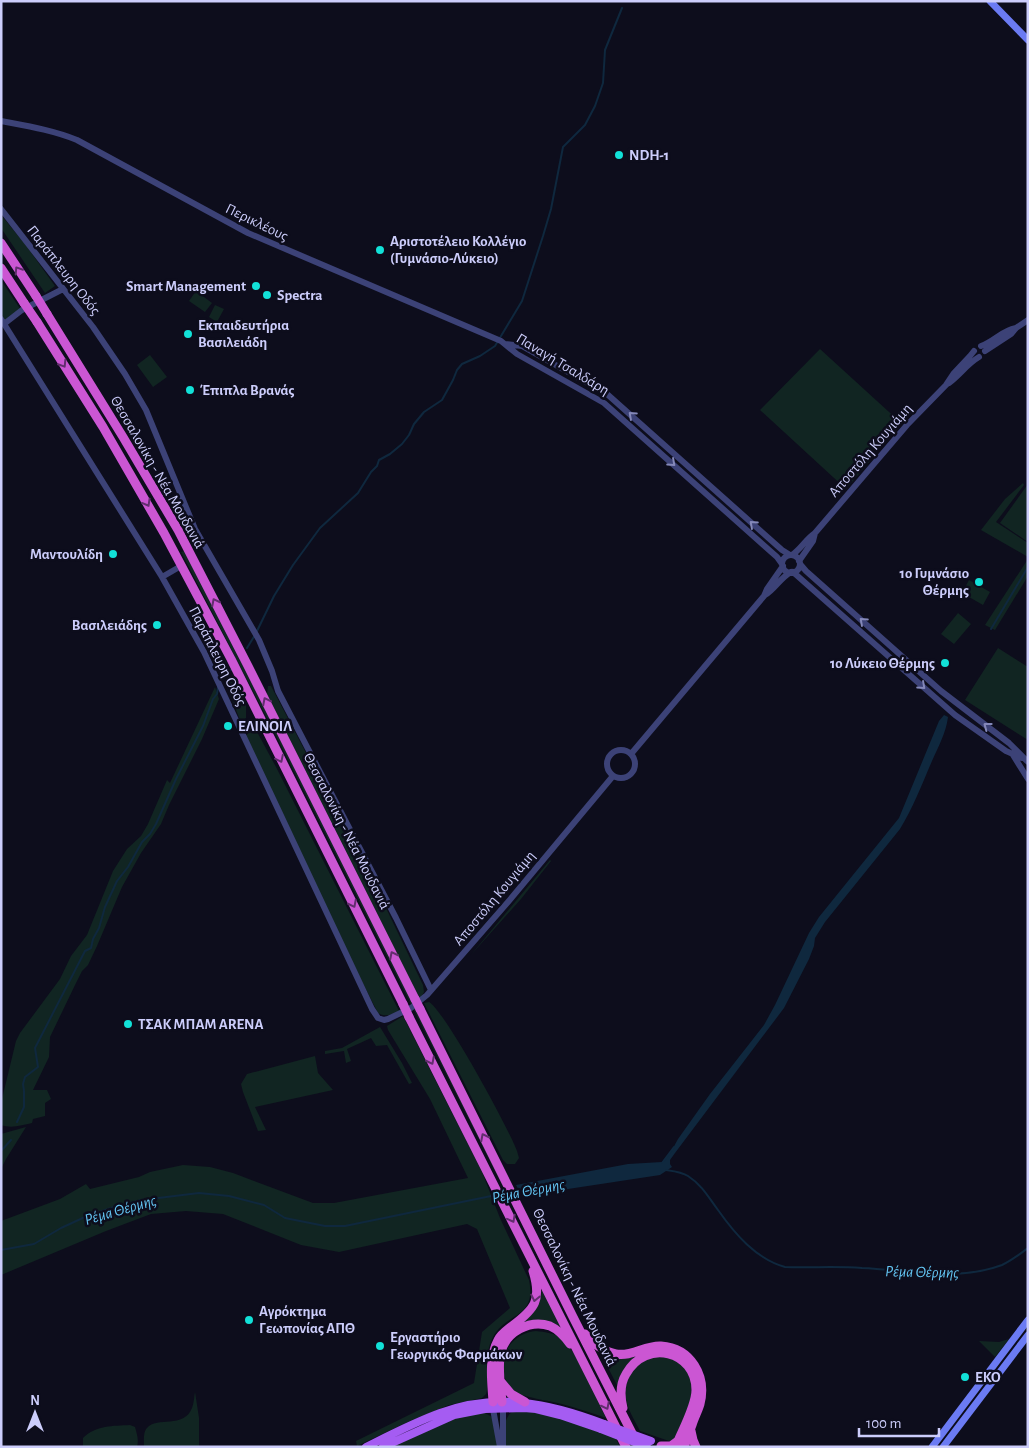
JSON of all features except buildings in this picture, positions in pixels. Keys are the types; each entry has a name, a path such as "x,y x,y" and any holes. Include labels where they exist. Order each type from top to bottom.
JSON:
{"highway":[{"name":"Θεσσαλονίκη - Νέα Μουδανιά","path":"1,244 36,296 162,502 238,646 573,1317 640,1447"},
{"name":"Θεσσαλονίκη - Νέα Μουδανιά","path":"1,268 37,322 126,466 231,659 626,1447"},
{"path":"498,1406 492,1366 495,1348 502,1335 531,1311 537,1297 536,1282 520,1235"},
{"path":"573,1317 589,1339 606,1351 615,1354 628,1354 649,1347 660,1346 677,1350 689,1358 701,1376 700,1404 691,1433 696,1447"},
{"path":"498,1406 501,1382 500,1355 504,1343 515,1331 540,1324 558,1330 585,1365"},
{"path":"627,1422 621,1402 621,1389 624,1377 631,1365 642,1356 649,1354 671,1354 688,1367 696,1388 695,1400 680,1445"},
{"path":"501,1382 511,1394 525,1402"},
{"path":"680,1445 692,1426"},
{"path":"663,1446 680,1445"}],"main road":[{"path":"990,1 1028,40"},
{"path":"932,1447 1028,1320"},
{"path":"943,1447 1028,1335"},
{"path":"383,1447 454,1415 525,1402 560,1409 649,1444 663,1446"},
{"path":"366,1447 442,1412 464,1406 498,1406 546,1411 602,1427"}],"street":[{"name":"Περικλέους","path":"1,121 35,127 77,140 248,234 503,342"},
{"name":"Παράπλευρη Οδός","path":"1,208 84,316 125,374 146,410 196,529 255,632 265,653 278,691 396,918 431,990"},
{"path":"2,322 63,289"},
{"path":"983,349 1011,334 1028,320"},
{"name":"Παράπλευρη Οδός","path":"2,322 162,577 207,658 369,1003 381,1020"},
{"name":"Παναγή Τσαλδάρη","path":"503,342 522,346 607,394 782,550 791,555"},
{"name":"Παναγή Τσαλδάρη","path":"503,342 517,354 604,403 717,502 777,557 782,565"},
{"path":"977,346 983,349 983,356 979,357 974,351 977,346"},
{"name":"Αποστόλη Κουγιάμη","path":"791,555 798,551 808,538 815,533 907,425 946,385 974,351"},
{"name":"Αποστόλη Κουγιάμη","path":"946,385 958,377 971,362 979,357"},
{"name":"Αποστόλη Κουγιάμη","path":"800,562 813,541 815,533"},
{"path":"764,596 780,572 784,558 791,555 797,557 806,571 941,691 1009,743 1025,760"},
{"path":"631,754 764,596 786,575 798,569 800,562"},
{"path":"782,565 786,571 792,572 955,715 1004,749 1025,760"},
{"path":"162,577 181,566"},
{"path":"620,751 631,754 635,762 631,773 623,778 613,776 608,768 610,756 620,751"},
{"path":"1012,754 1028,779"},
{"name":"Αποστόλη Κουγιάμη","path":"381,1020 388,1019 411,1008 431,990 508,902 613,776"},
{"path":"427,981 440,980"},
{"path":"498,1406 502,1447"}],"green space":[{"path":"1,215 25,244 55,286 45,293 1,228"},
{"path":"1,280 21,310 5,321 1,314"},
{"path":"196,291 212,303 205,312 189,301"},
{"path":"215,305 224,309 217,322 209,317"},
{"path":"820,349 900,422 846,489 760,410"},
{"path":"150,355 167,377 153,387 137,365"},
{"path":"1023,483 1024,485 996,522 1028,543 1028,557 981,530 1005,499"},
{"path":"1028,484 1028,542 1000,523"},
{"path":"184,551 505,1185 503,1187 272,728 181,552"},
{"path":"1028,559 1028,576 995,630 985,625"},
{"path":"969,580 990,592 983,605 962,593"},
{"path":"958,613 971,624 954,644 941,634"},
{"path":"998,648 1028,667 1028,740 965,700"},
{"path":"218,656 224,658 228,666 228,670 224,673 220,672 214,658"},
{"path":"233,675 246,703 246,718 243,721 240,720 226,684"},
{"path":"268,686 271,686 375,885 423,985 424,992 420,999 267,694"},
{"path":"215,687 219,699 202,739 161,824 141,853 122,887 88,965 82,971 50,1037 49,1057 33,1090 47,1090 51,1099 45,1103 45,1116 33,1119 32,1123 21,1126 9,1127 1,1125 1,1103 16,1041 60,979 71,956 87,935 113,871 127,849 141,836 148,824 167,780 170,783"},
{"path":"256,730 399,1011 386,1015 378,1013 352,962 245,737 249,732"},
{"path":"550,860 521,899 470,956"},
{"path":"429,1002 437,1010 462,1047 490,1097 517,1151 519,1158 515,1164 507,1164 503,1160 424,1003"},
{"path":"403,1016 482,1172 500,1218 529,1280 529,1302 525,1309 505,1323 490,1343 487,1356 487,1390 482,1398 449,1405 357,1446 356,1441 474,1383 482,1332 510,1308 477,1229 467,1224 339,1252 301,1245 223,1214 186,1211 151,1214 1,1275 1,1221 60,1199 86,1184 90,1189 183,1165 210,1167 233,1173 313,1203 334,1203 468,1178 430,1099 388,1030 387,1026"},
{"path":"380,1027 412,1083 409,1084 387,1045 376,1046 371,1038 347,1049 351,1061 346,1063 344,1051 325,1054 325,1051 342,1048"},
{"path":"315,1056 318,1073 333,1090 255,1107 266,1130 258,1131 241,1084 247,1074"},
{"path":"26,1127 6,1159 1,1169 1,1134"},
{"path":"542,1287 564,1330 520,1324 539,1304"},
{"path":"536,1331 556,1335 568,1346 587,1376 606,1418 523,1395 510,1387 505,1378 503,1368 504,1357 508,1347 518,1337"},
{"path":"1009,1339 995,1357 979,1341 999,1342"},
{"path":"597,1346 639,1356 620,1391"},
{"path":"670,1355 691,1372 693,1398 675,1439 669,1441 640,1431 629,1410 626,1390 627,1382 637,1363 654,1356"},
{"path":"195,1392 199,1418 199,1447 144,1447 144,1434 147,1428 157,1423 183,1418 192,1408"},
{"path":"514,1411 539,1412 615,1437 620,1447 506,1447 504,1432 507,1417"},
{"path":"485,1413 492,1417 498,1447 391,1447 435,1425 462,1416"},
{"path":"130,1425 135,1427 138,1439 137,1447 83,1447 83,1438 99,1428"}],"water":[{"path":"944,715 948,717 944,734 900,829 825,922 815,938 809,959 784,1008 670,1160 672,1167 660,1175 522,1196 516,1185 628,1164 662,1162 710,1094 764,1025 809,933 819,917 899,818 939,721"}],"waterway":[{"path":"257,631 274,596 293,565 320,528 358,493 377,466 379,460 402,444 424,412 442,400 462,364 480,356 495,346 522,301 551,209 563,147 585,125 595,106 603,83 605,50 622,8"},
{"path":"991,629 1028,567"},
{"path":"247,648 255,635"},
{"path":"223,679 231,670"},
{"path":"17,1122 24,1107 23,1084 25,1077 38,1067 35,1048 85,951 91,948 105,907 117,881 156,824 203,726 213,699 217,694 218,687"},
{"path":"1,1151 11,1140"},
{"path":"662,1163 674,1147"},
{"name":"Ρέμα Θέρμης","path":"666,1170 688,1176 697,1183 747,1245 765,1258 785,1267 852,1267 932,1274 968,1273 1002,1265 1028,1248"},
{"name":"Ρέμα Θέρμης","path":"1,1250 34,1244 61,1228 114,1207 142,1200 199,1193 229,1196 264,1205 285,1218 325,1226 345,1226 496,1195"}],"place":[{"name":"NDH-1","path":"619,155"},
{"name":"Αριστοτέλειο Κολλέγιο (Γυμνάσιο-Λύκειο)","path":"380,250"},
{"name":"Smart Management","path":"256,286"},
{"name":"Spectra","path":"267,295"},
{"name":"Εκπαιδευτήρια Βασιλειάδη","path":"188,334"},
{"name":"Έπιπλα Βρανάς","path":"190,390"},
{"name":"Μαντουλίδη","path":"113,554"},
{"name":"1ο Γυμνάσιο Θέρμης","path":"979,582"},
{"name":"Βασιλειάδης","path":"157,625"},
{"name":"1ο Λύκειο Θέρμης","path":"945,663"},
{"name":"ΕΛΙΝΟΙΛ","path":"228,726"},
{"name":"ΤΣΑΚ ΜΠΑΜ ARENA","path":"128,1024"},
{"name":"Αγρόκτημα Γεωπονίας ΑΠΘ","path":"249,1320"},
{"name":"Εργαστήριο Γεωργικός Φαρμάκων","path":"380,1346"},
{"name":"EKO","path":"965,1377"}]}
